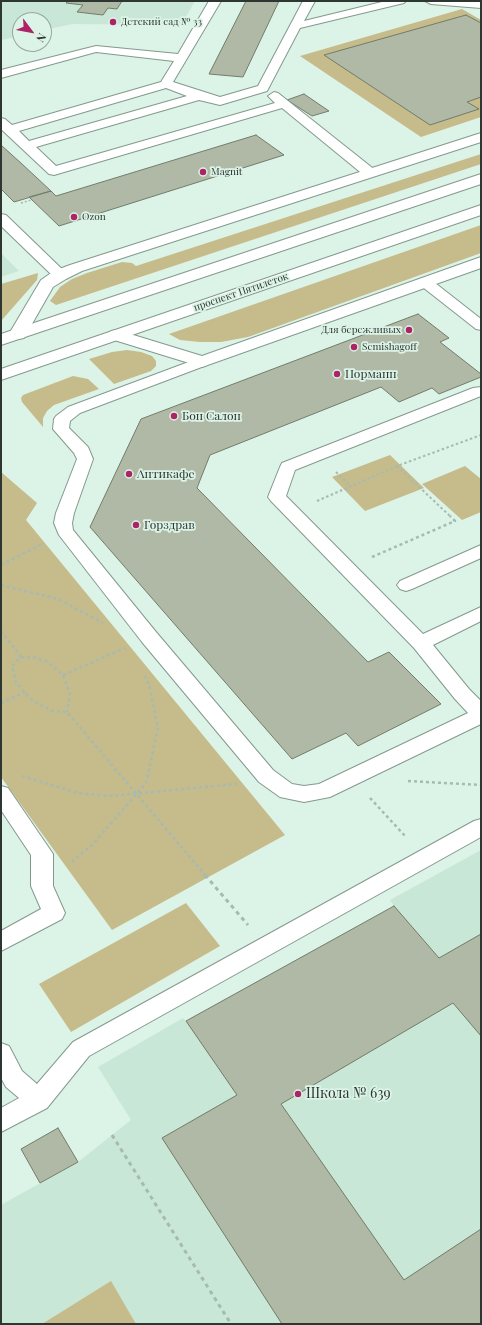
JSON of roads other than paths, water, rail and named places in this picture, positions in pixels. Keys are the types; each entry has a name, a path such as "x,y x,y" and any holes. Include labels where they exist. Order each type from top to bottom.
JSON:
{"street":[{"path":"18,334 47,284 60,275 76,268 481,137"},
{"path":"1,340 481,180"},
{"name":"проспект Пятилеток","path":"1,375 481,210"},
{"path":"117,335 202,362 481,262"}],"lane":[{"path":"166,84 215,1"},
{"path":"5,126 166,84 199,96 220,101 264,88 309,1"},
{"path":"296,26 400,1"},
{"path":"431,1 481,6"},
{"path":"1,74 96,49 181,58"},
{"path":"264,88 370,173"},
{"path":"27,146 199,96"},
{"path":"5,126 54,171 283,104"},
{"path":"1,218 60,275"},
{"path":"425,282 481,326"},
{"path":"202,362 74,410 62,419 61,429 82,451 86,459 65,513 63,523 65,532 266,776 287,791 304,794 323,791 481,714 462,694 421,643 278,498 288,467 480,392"},
{"path":"406,585 481,551"},
{"path":"421,643 481,613"},
{"path":"1,794 42,854 42,886 54,914 1,942"},
{"path":"1,1121 38,1100 81,1049 481,827"},
{"path":"1,1054 14,1079 38,1100"}],"place":[{"name":"Детский сад № 33","path":"113,22"},
{"name":"Magnit","path":"203,172"},
{"name":"Ozon","path":"74,217"},
{"name":"Для бережливых","path":"409,330"},
{"name":"Semishagoff","path":"354,347"},
{"name":"Норманн","path":"337,374"},
{"name":"Бон Салон","path":"174,416"},
{"name":"Антикафе","path":"129,474"},
{"name":"Горздрав","path":"136,525"},
{"name":"Школа № 639","path":"298,1094"}]}
